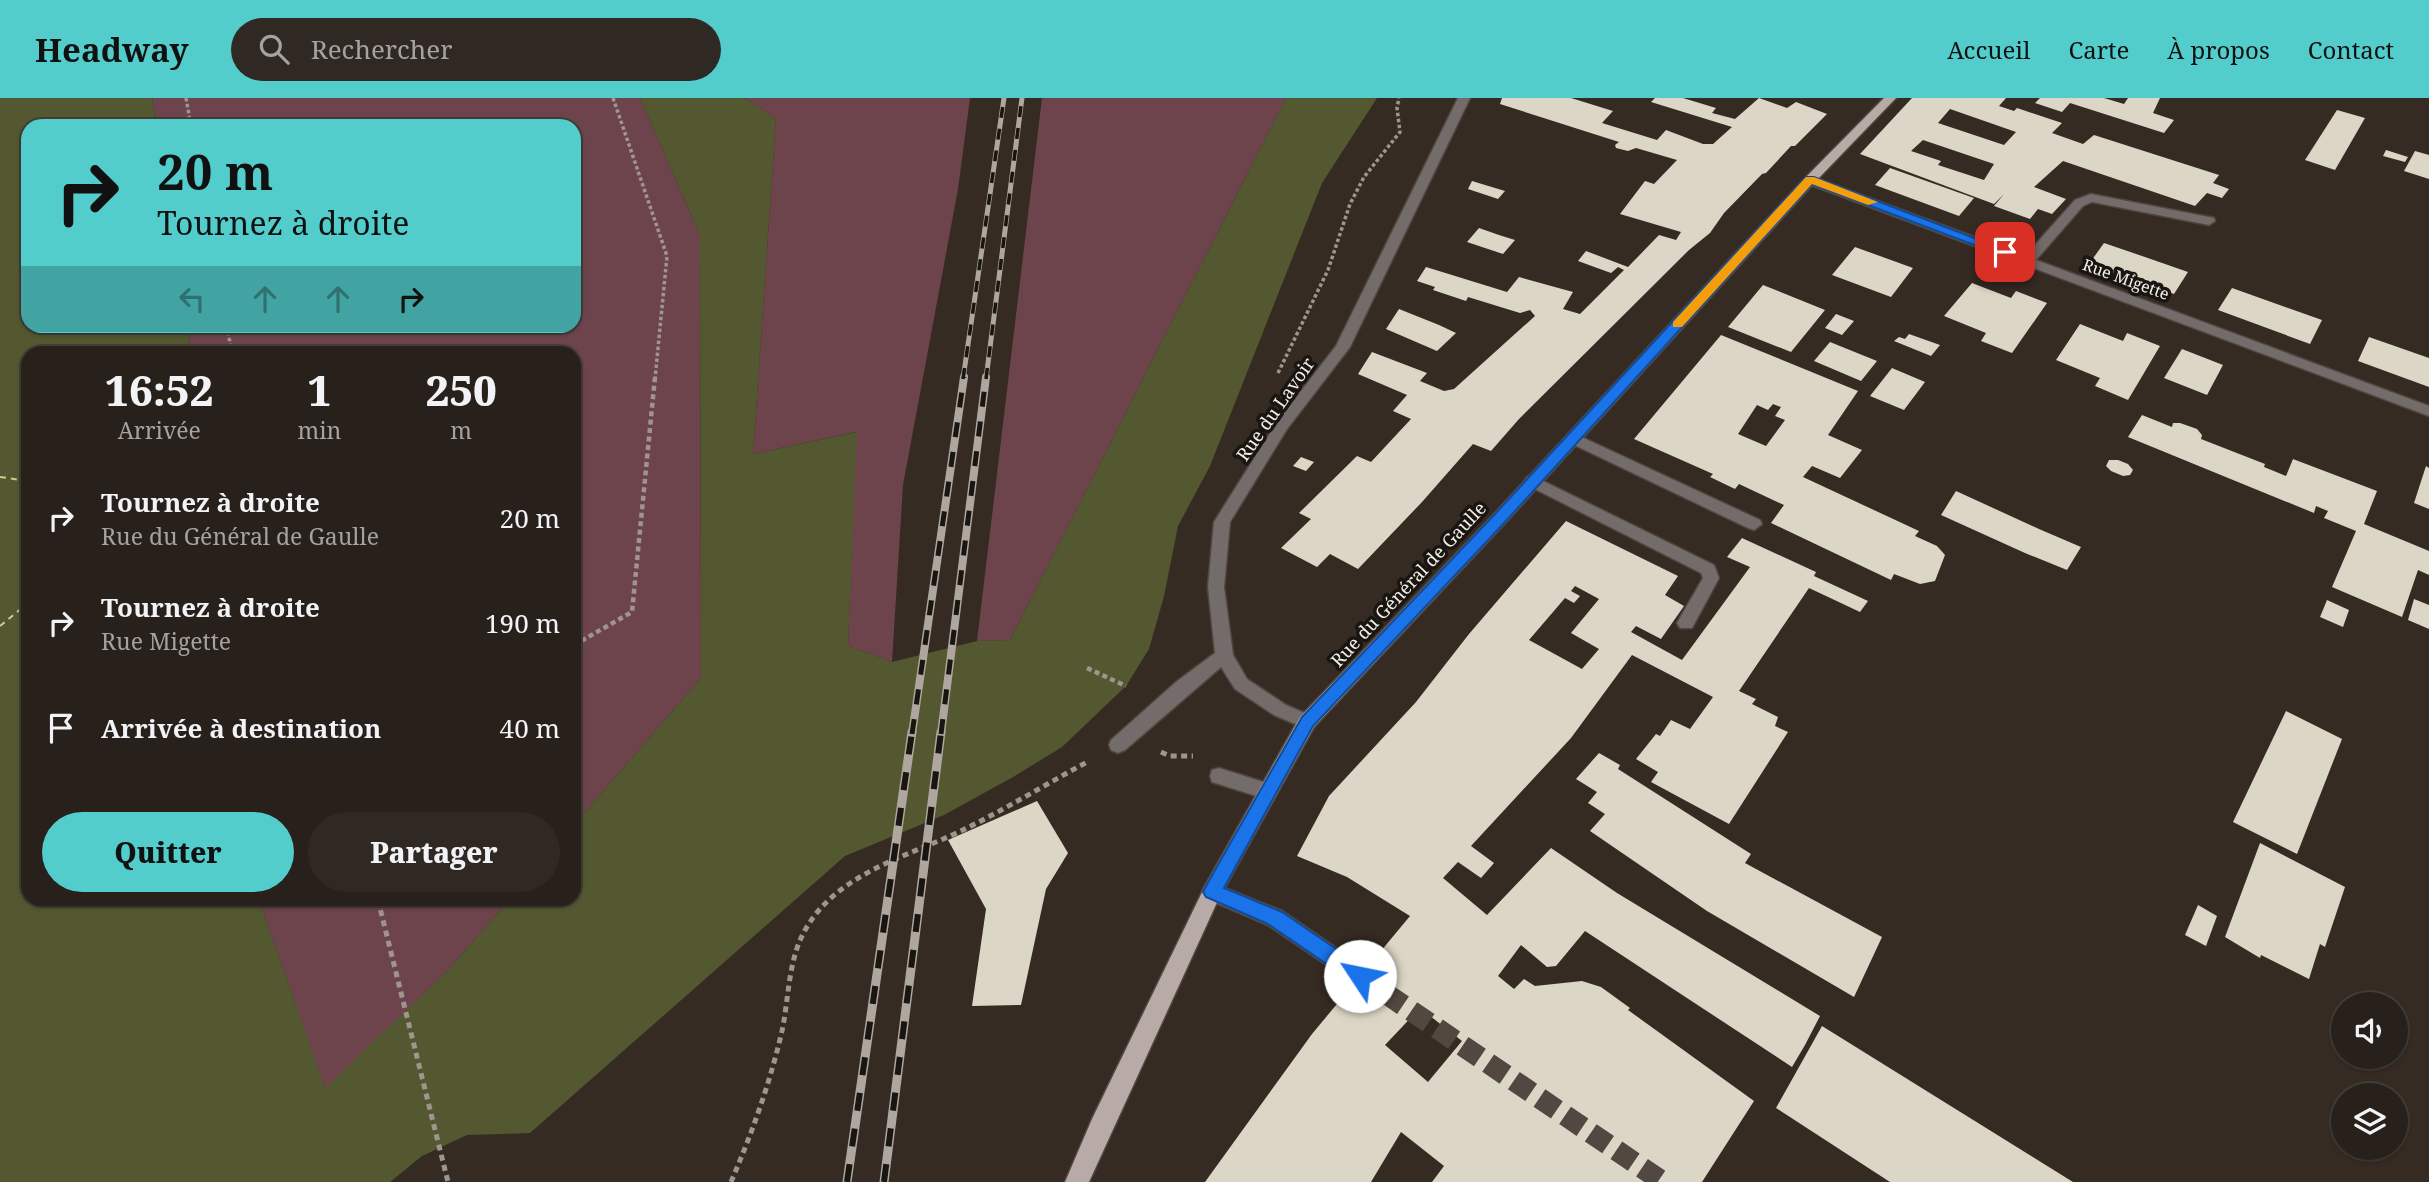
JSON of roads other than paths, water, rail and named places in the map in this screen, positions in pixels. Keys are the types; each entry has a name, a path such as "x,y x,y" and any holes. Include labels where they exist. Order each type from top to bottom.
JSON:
{"main road":[{"name":"Rue du Général de Gaulle","path":"1077,1182 1100,1127 1212,892 1266,791 1307,722 1810,180 1890,98"}],"street":[{"name":"Rue du Lavoir","path":"1307,722 1280,710 1241,684 1224,656 1216,587 1222,522 1282,426 1343,347 1464,98"},
{"name":"Rue Migette","path":"1810,180 2429,411"},
{"path":"2028,261 2079,203 2091,198 2208,221"},
{"path":"2281,373 2288,358"},
{"path":"1573,438 1754,524"},
{"path":"1533,481 1708,569 1711,578 1686,623"},
{"path":"1118,745 1149,720 1195,675 1224,656"},
{"path":"1219,776 1266,791"},
{"path":"1212,892 1275,918 1360,976"}],"tunnel":[{"path":"1360,976 1663,1182"}],"railway":[{"path":"963,379 1004,98"},
{"path":"986,379 1022,98"},
{"path":"912,734 964,377"},
{"path":"941,734 986,377"},
{"path":"847,1182 912,732"},
{"path":"884,1182 941,732"}]}
